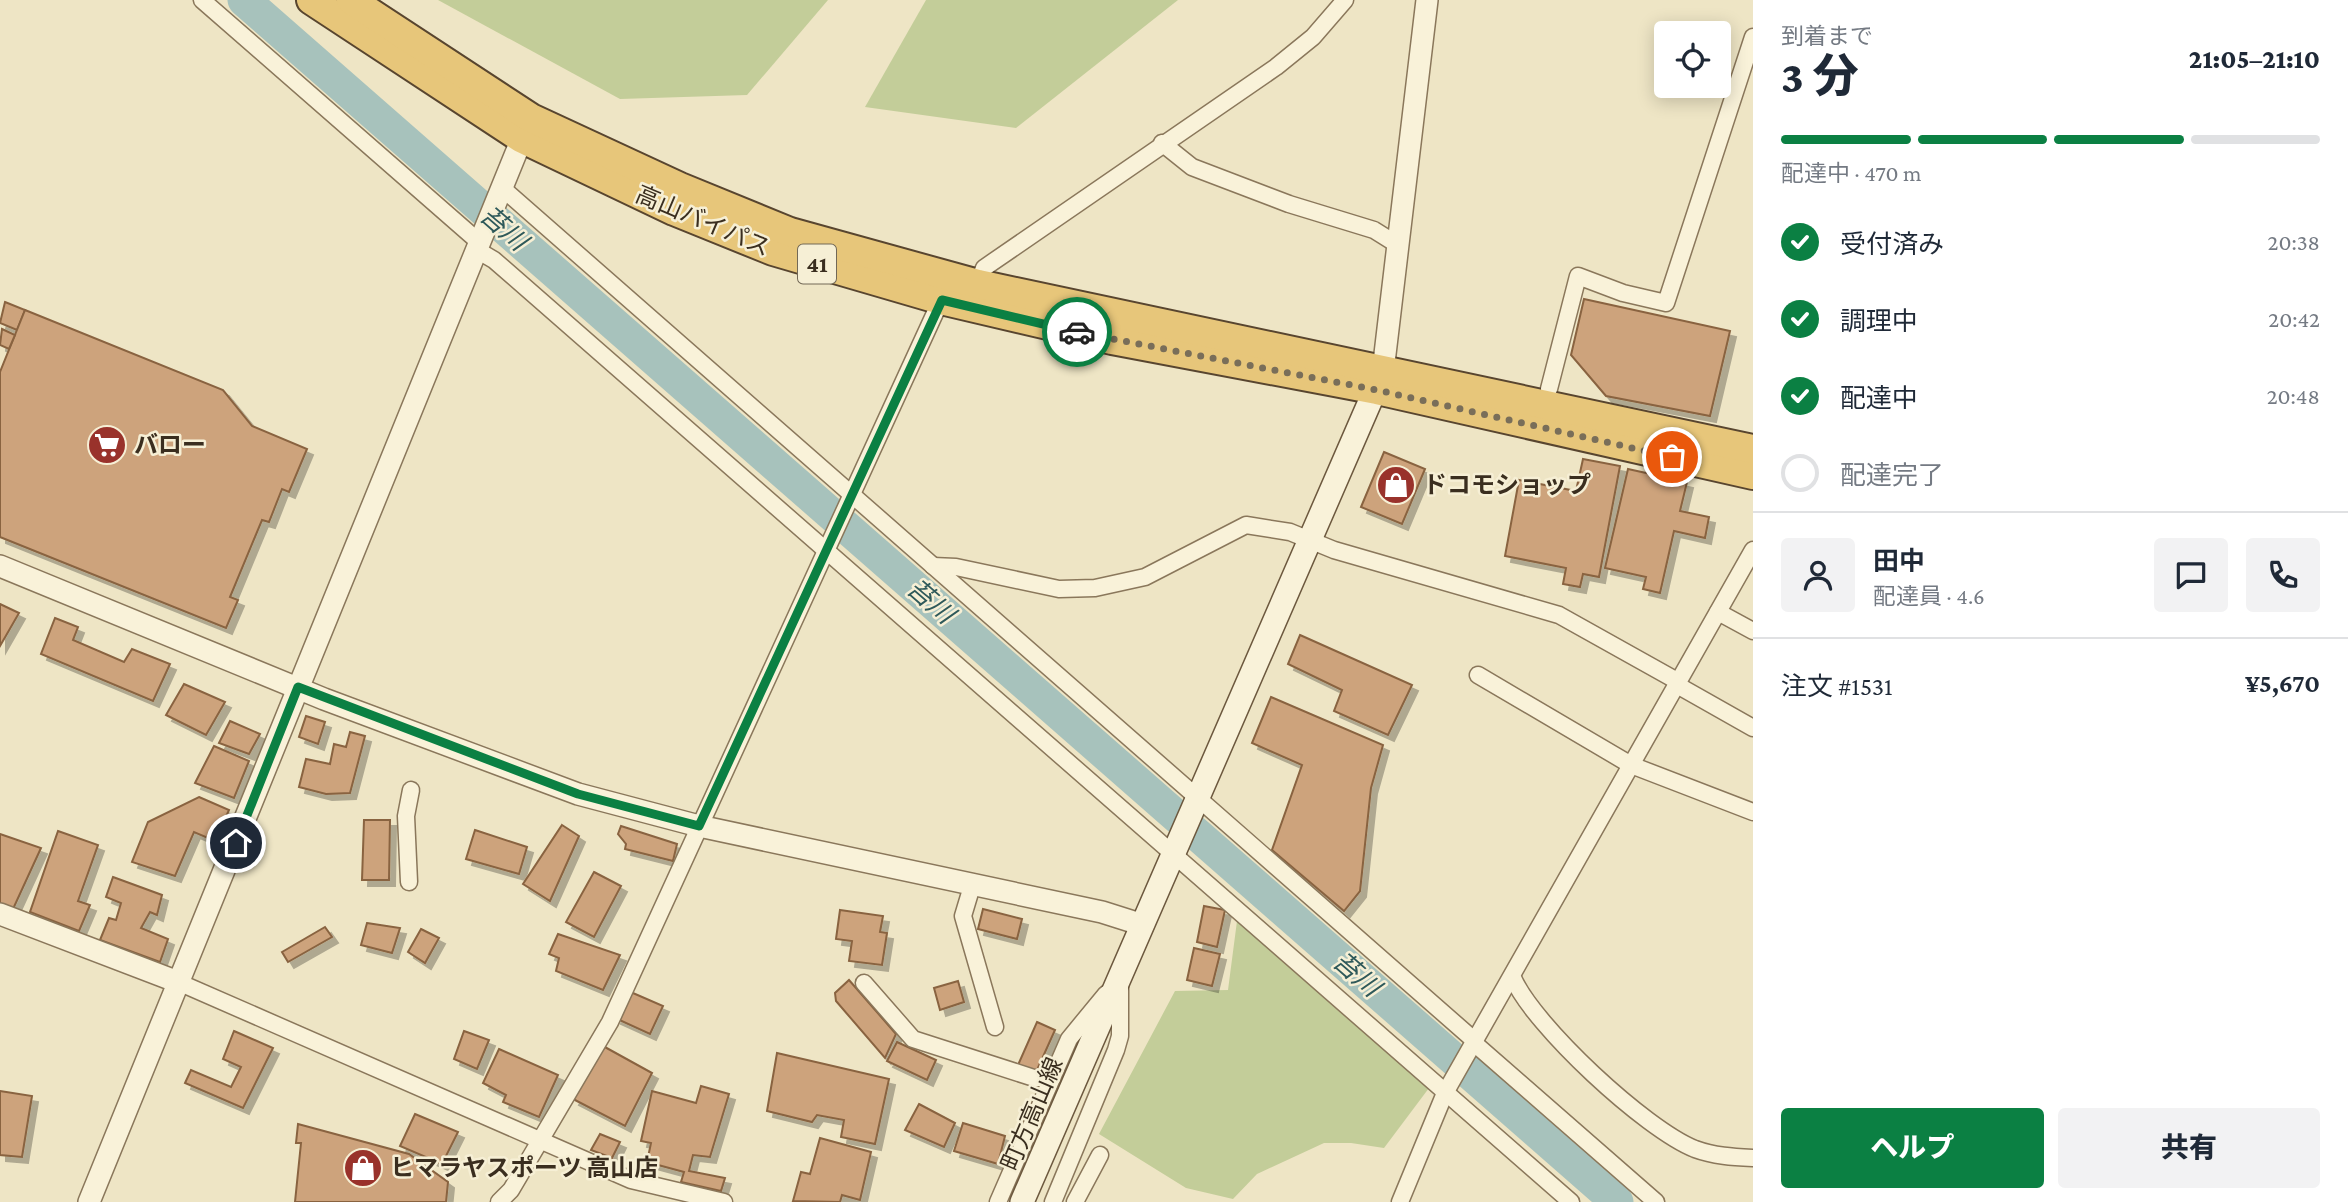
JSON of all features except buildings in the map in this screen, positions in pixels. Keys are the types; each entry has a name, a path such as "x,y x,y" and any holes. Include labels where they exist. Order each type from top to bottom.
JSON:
{"highway":[{"name":"高山バイパス","path":"311,0 526,128 674,211 773,251 942,300 1112,340 1380,380 1753,449"},
{"name":"高山バイパス","path":"351,0 526,128 760,221 978,284 1380,380 1753,475"}],"main road":[{"path":"1175,852 1380,380"},
{"name":"町方高山線","path":"1022,1202 1175,852"}],"street":[{"path":"202,0 494,260 828,547 1571,1202"},
{"path":"978,284 984,268 1276,67 1313,37 1345,0"},
{"path":"1380,380 1427,0"},
{"path":"1549,389 1578,276 1623,293 1667,303 1750,59 1753,37"},
{"path":"89,1202 526,128"},
{"path":"1162,143 1192,167 1289,204 1374,230 1398,245"},
{"path":"501,190 1657,1202"},
{"path":"499,1202 511,1190 610,1022 942,300"},
{"path":"933,566 956,567 1059,589 1086,589 1145,577 1246,525 1290,532 1334,550 1559,615 1753,728"},
{"path":"1400,1202 1447,1090 1513,978 1753,550"},
{"path":"0,566 298,687 578,794 699,826 1102,912 1143,925"},
{"path":"1718,612 1753,631"},
{"path":"1478,675 1631,765 1753,812"},
{"path":"409,882 407,816 411,790"},
{"path":"972,886 963,916 995,1027"},
{"path":"0,914 178,982 631,1180 724,1202"},
{"path":"998,1202 1069,1039 1120,977"},
{"path":"1053,1202 1116,1050 1120,1036 1120,977"},
{"path":"1513,978 1520,995 1599,1079 1670,1135 1711,1153 1753,1158"},
{"path":"864,983 913,1039 1034,1078 1052,1078"},
{"path":"1075,1202 1100,1155"}],"green space":[{"path":"438,0 828,0 747,95 620,99"},
{"path":"926,0 1178,0 1016,128 865,107"},
{"path":"1237,921 1429,1088 1384,1148 1351,1143 1324,1143 1257,1174 1233,1199 1186,1188 1099,1134 1175,991 1228,990"}],"waterway":[{"name":"苔川","path":"244,0 1617,1202"}],"way so far":[{"path":"1077,332 1377,390 1672,457"}],"place":[{"name":"バロー","path":"107,445"},
{"name":"ドコモショップ","path":"1396,485"},
{"name":"ヒマラヤスポーツ 高山店","path":"363,1168"}],"route":[{"path":"236,843 298,687 578,794 699,826 942,300 1077,332"}]}
